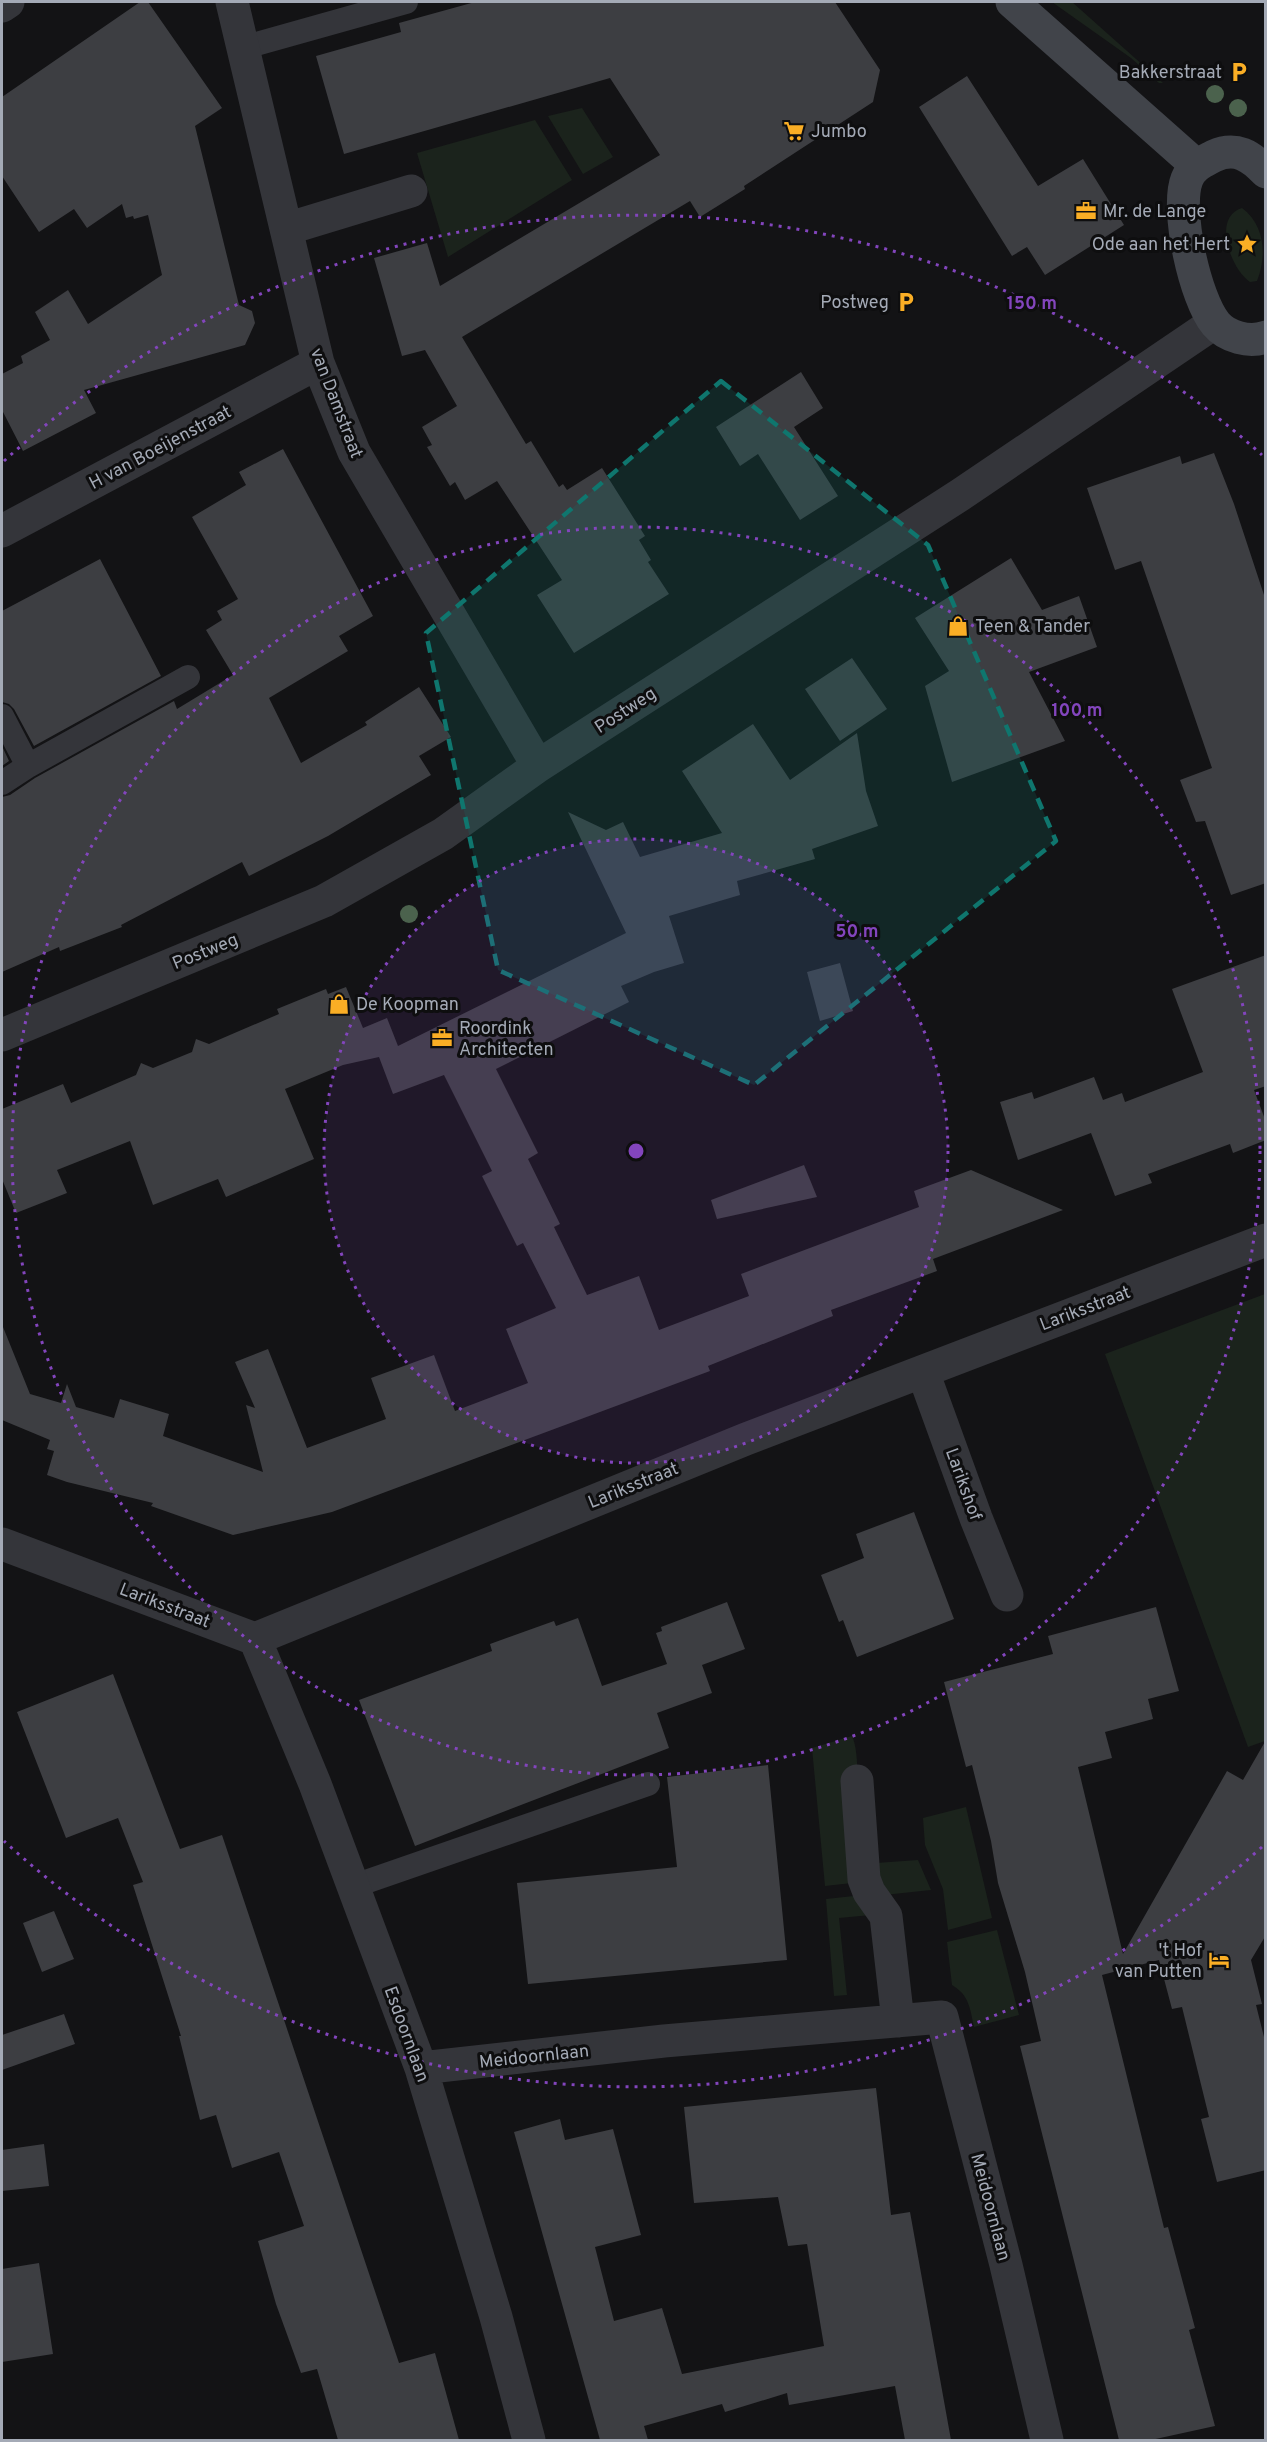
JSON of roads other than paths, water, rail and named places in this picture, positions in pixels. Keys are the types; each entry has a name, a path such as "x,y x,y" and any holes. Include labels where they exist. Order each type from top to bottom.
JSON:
{"main road":[{"path":"1012,2 1196,165"},
{"path":"1266,172 1254,159 1240,152 1224,152 1196,165 1187,178 1184,195 1187,240 1195,281 1215,323 1227,334 1250,339 1266,338"}],"street":[{"path":"2,6 8,2"},
{"name":"van Damstraat","path":"232,2 318,363 354,452 538,766"},
{"path":"286,230 411,191"},
{"name":"Postweg","path":"2,1035 324,902 443,834 538,766 960,495 1215,323"},
{"name":"H van Boeijenstraat","path":"2,531 318,363"},
{"name":"Lariksstraat","path":"2,1544 255,1639 746,1439 1266,1240"},
{"name":"Larikshof","path":"923,1372 976,1518 1007,1595"},
{"name":"Esdoornlaan","path":"255,1639 315,1784 351,1887 421,2068 496,2317 529,2440"},
{"path":"857,1781 864,1879 869,1892 886,1916 898,2021"},
{"name":"Meidoornlaan","path":"421,2068 664,2042 942,2017 1006,2265 1047,2440"}],"lane":[{"path":"242,48 406,2"},
{"path":"2,783 188,676"},
{"path":"2,716 28,766"},
{"path":"351,1887 648,1784"}],"place":[{"name":"Bakkerstraat","path":"1239,72"},
{"name":"Jumbo","path":"794,131"},
{"name":"Mr. de Lange","path":"1086,211"},
{"name":"Ode aan het Hert","path":"1247,244"},
{"name":"Postweg","path":"906,302"},
{"name":"Teen & Tander","path":"958,626"},
{"name":"De Koopman","path":"339,1004"},
{"name":"Roordink Architecten","path":"442,1038"},
{"name":"'t Hof van Putten","path":"1219,1960"}]}
